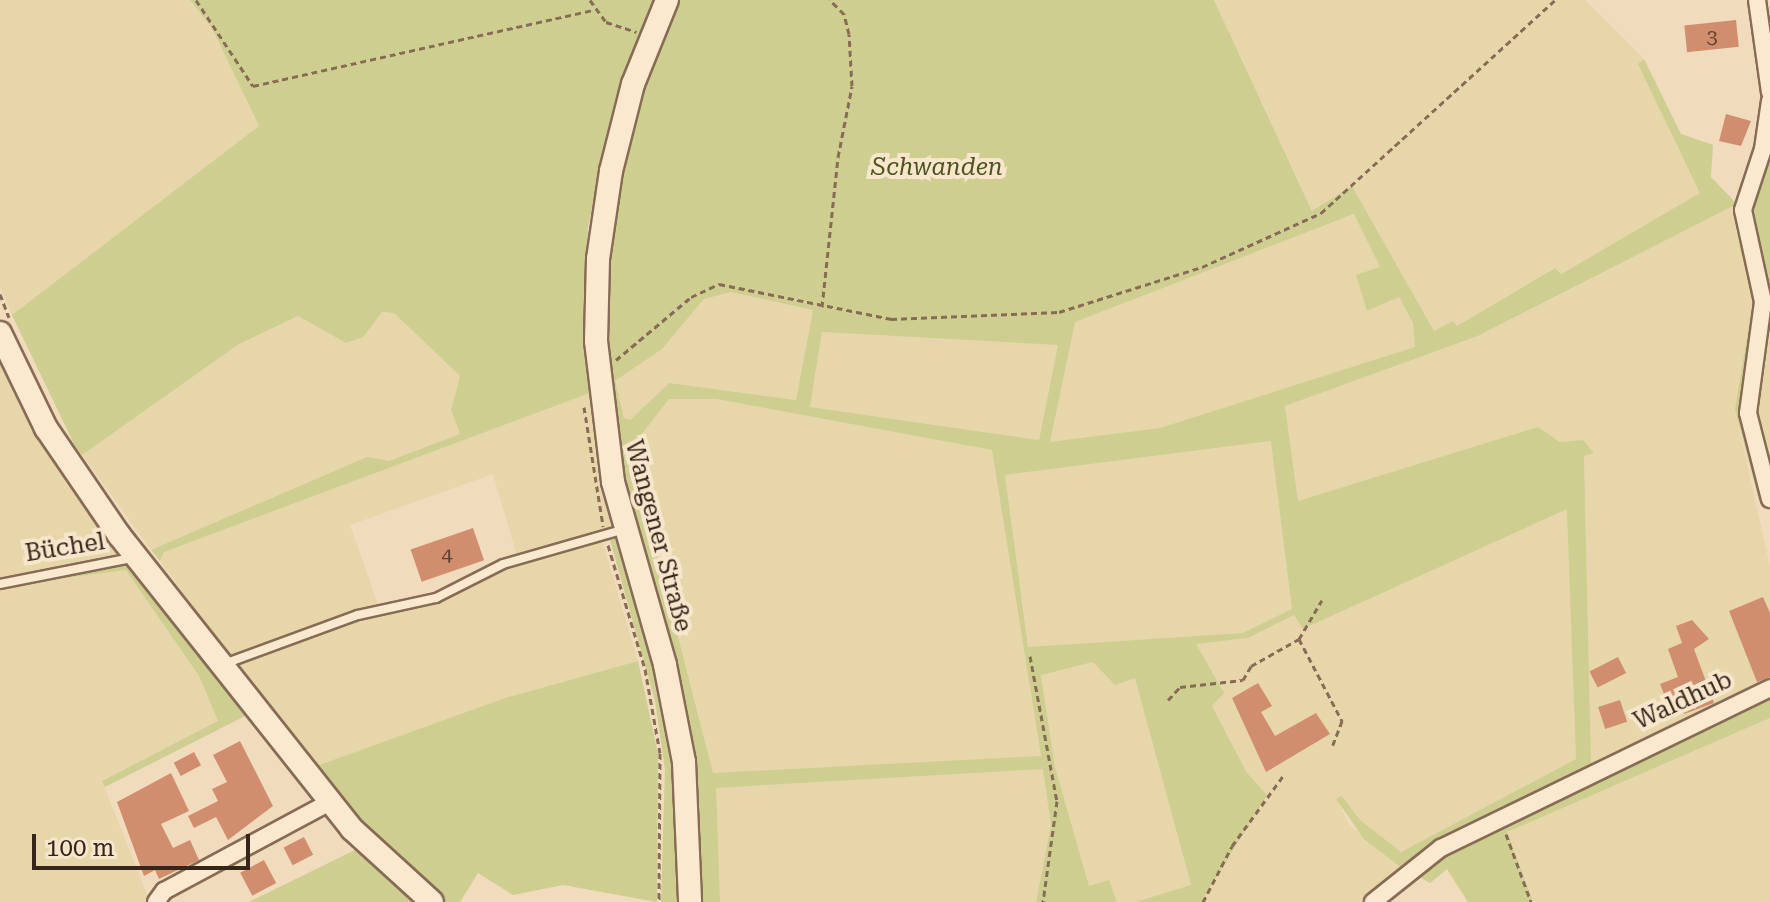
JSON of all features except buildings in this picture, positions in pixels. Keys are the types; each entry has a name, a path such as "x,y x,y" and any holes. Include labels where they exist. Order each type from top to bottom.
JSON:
{"main road":[{"name":"Wangener Straße","path":"667,0 633,84 611,171 598,259 598,371 615,532 675,710 690,902"},
{"path":"0,333 6,369 66,460 220,667 382,861 432,902"}],"street":[{"path":"1757,0 1770,92"},
{"path":"1770,101 1743,225 1763,302 1748,413 1770,499"},
{"name":"Waldhub","path":"1373,902 1441,848 1491,821 1770,688"},
{"path":"156,902 164,891 330,802"}],"lane":[{"path":"220,667 358,615 436,598 503,564 615,532"},
{"name":"Büchel","path":"0,584 136,556"}],"path":[{"path":"196,0 253,86 594,10"},
{"path":"590,0 594,10 606,22 634,30"},
{"path":"822,308 838,157 852,86 849,34 844,14 830,0"},
{"path":"598,371 706,286 891,319 1059,312 1097,304 1257,244 1339,199 1555,0"},
{"path":"615,532 657,730 663,782 659,902"},
{"path":"1168,700 1180,687 1243,680 1251,666 1299,639 1322,600"},
{"path":"1299,639 1342,721 1333,745"},
{"path":"1030,656 1057,801 1043,902"},
{"path":"1203,902 1232,846 1283,776"},
{"path":"1491,821 1506,834 1531,902"}],"shaded area":[{"path":"0,0 190,0 212,28 259,126 12,315 0,287"},
{"path":"1214,0 1585,0 1644,59 1638,64 1701,193 1560,274 1554,268 1457,326 1434,331 1352,186 1313,212"},
{"path":"1737,204 1753,301 1735,409 1770,567 1770,684 1591,766 1584,456 1593,453 1583,440 1561,442 1538,428 1298,501 1285,406 1479,336"},
{"path":"1355,214 1380,267 1368,311 1399,297 1413,323 1416,347 1160,428 1050,443 1074,322"},
{"path":"1770,284 1770,479 1752,393 1765,286"},
{"path":"731,292 813,309 796,400 669,383 630,420 624,418 615,381 662,349 704,299"},
{"path":"382,312 394,313 460,376 451,410 460,434 389,461 367,458 151,550 82,455 239,344 298,316 346,343"},
{"path":"822,332 1058,345 1039,440 810,407"},
{"path":"0,352 131,560 0,584"},
{"path":"590,393 617,532 601,537 638,661 505,698 311,768 227,661 231,658 160,561 164,552","holes":["493,474 518,559 424,602 380,610 350,525"]},
{"path":"669,398 716,399 992,450 1041,757 713,773 634,465 641,435"},
{"path":"1272,441 1292,610 1244,633 1028,647 1005,475"},
{"path":"1568,508 1576,759 1401,852 1360,820 1343,796 1337,799 1349,824 1403,869 1366,902 1201,902 1266,795 1247,773 1212,706 1195,644 1248,638 1294,615 1304,629"},
{"path":"126,570 199,676 218,721 102,781 150,902 0,902 0,587"},
{"path":"1093,662 1135,677 1191,886 1136,902 1117,902 1109,881 1089,886 1055,767 1041,674"},
{"path":"1770,718 1770,902 1533,902 1507,832"},
{"path":"1044,769 1051,825 1036,902 720,902 715,788"}],"green space":[{"path":"190,0 657,0 607,134 588,227 584,324 590,393 164,552 160,561 151,550 367,457 389,461 460,434 451,410 460,376 394,313 382,312 363,337 346,343 298,316 239,344 82,455 75,446 12,315 259,126 212,28"},
{"name":"Schwanden","path":"676,0 1214,0 1312,211 1352,186 1434,331 1453,321 1457,326 1555,268 1561,274 1700,193 1638,64 1644,59 1681,134 1713,145 1711,177 1737,204 1478,336 1285,406 1298,501 1538,427 1560,442 1583,440 1594,453 1584,456 1591,766 1403,869 1364,839 1336,799 1342,796 1360,820 1401,852 1576,759 1567,509 1303,629 1294,615 1248,638 1196,644 1224,693 1212,706 1247,773 1267,795 1201,902 1136,902 1191,885 1135,678 1115,685 1093,662 1041,675 1055,767 1089,886 1109,880 1117,902 1036,902 1051,825 1043,769 716,788 720,902 698,902 695,805 618,466 605,358 608,240 634,110","holes":["1354,214 1380,267 1356,275 1367,311 1399,297 1413,323 1415,347 1160,428 1050,442 1075,322","731,292 813,310 796,400 669,383 630,420 624,418 615,381 662,349 704,299","822,332 1058,345 1039,440 810,407","669,399 716,399 992,450 1041,756 713,773 634,465 641,435","1271,441 1292,609 1243,633 1028,647 1005,475"]},
{"path":"1770,145 1770,284 1765,286 1752,242 1750,196"},
{"path":"1738,239 1754,292 1756,321 1742,392 1760,505 1735,409 1753,301"},
{"path":"617,538 659,682 674,761 680,902 661,902 665,769 655,701 610,540"},
{"path":"131,560 249,714 105,787 102,781 218,721 199,676 126,570 4,586"},
{"path":"638,661 658,754 657,902 563,885 513,895 478,873 460,902 445,902 398,868 311,768 505,698"},
{"path":"1770,695 1770,718 1507,832 1533,902 1468,902 1447,869 1430,883 1418,876 1426,864"},
{"path":"359,848 419,902 249,902"}]}
